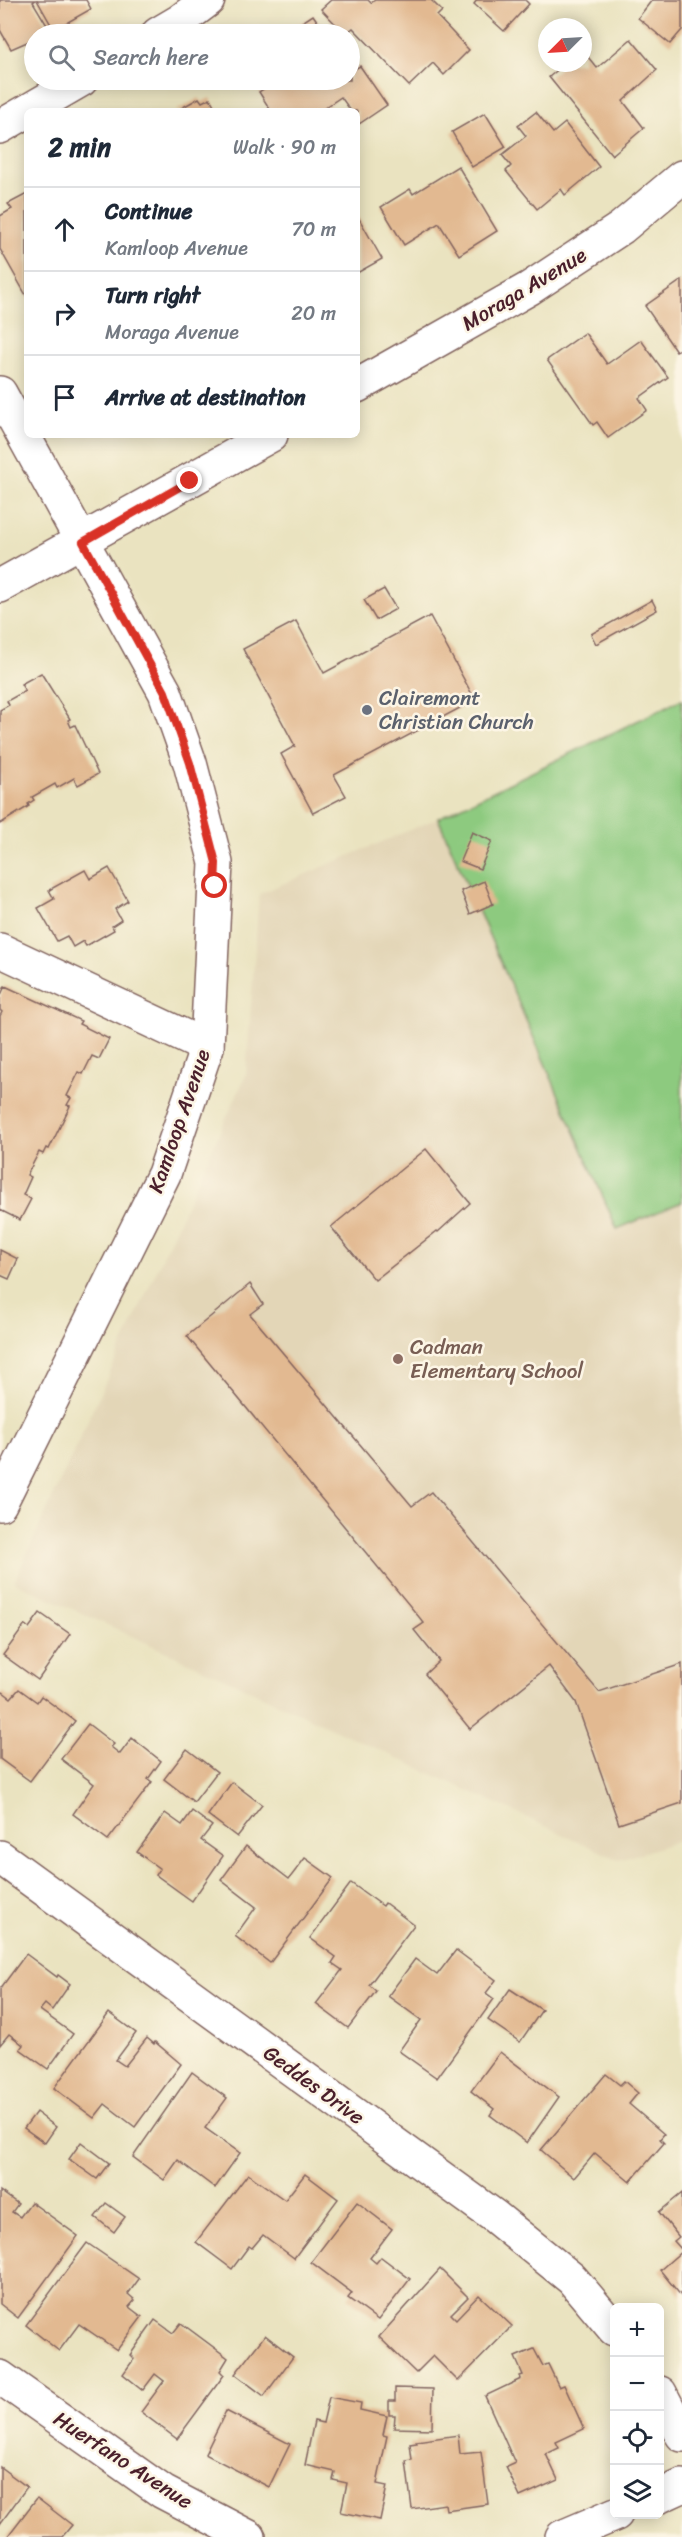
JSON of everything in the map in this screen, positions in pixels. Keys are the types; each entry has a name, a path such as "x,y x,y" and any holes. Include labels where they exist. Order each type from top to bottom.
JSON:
{"street":[{"path":"175,24 208,0"},
{"path":"33,108 64,90"},
{"path":"0,127 24,113"},
{"name":"Moraga Avenue","path":"360,384 530,288 621,228 682,177"},
{"name":"Kamloop Avenue","path":"0,393 24,436"},
{"name":"Kamloop Avenue","path":"3,1493 164,1174 207,1047 216,863 190,763 165,692 25,438"},
{"path":"0,586 83,542 266,438"},
{"path":"0,950 207,1047"},
{"name":"Geddes Drive","path":"0,1857 494,2216 572,2279 610,2323"},
{"name":"Huerfano Avenue","path":"0,2377 164,2492 249,2537"},
{"path":"664,2400 682,2434"},
{"path":"664,2494 682,2486"},
{"path":"562,2537 610,2517"}],"shaded area":[{"name":"Cadman Elementary School","path":"438,818 617,1229 682,1202 682,1840 619,1860 14,1582 246,1075 259,894"}],"green space":[{"path":"682,699 682,1202 617,1229 438,818"}],"building":[{"path":"0,0 36,0 33,2 46,24 24,24 24,43 11,49 0,30"},
{"path":"37,0 86,0 91,9 65,24 51,24"},
{"path":"331,0 368,0 371,3 375,0 431,0 442,11 437,16 469,50 444,75 433,63 409,86 360,35 360,24 335,24 321,9"},
{"path":"477,0 525,0 529,4 504,31 474,4"},
{"path":"652,0 682,0 682,30 670,44 638,18"},
{"path":"313,15 319,24 299,24"},
{"path":"631,39 657,70 623,101 644,128 612,155 549,77 555,72 592,72 592,62 597,68"},
{"path":"360,66 387,105 360,123 360,108 349,108 341,97 324,108 269,108 259,92 262,90 360,90"},
{"path":"199,98 202,102 210,98 215,108 181,108"},
{"path":"536,112 553,133 565,123 599,167 565,195 561,189 537,209 506,171 511,166 502,155 526,136 518,126"},
{"path":"485,113 506,147 472,167 452,132"},
{"path":"458,166 497,231 459,255 439,223 404,245 381,207 410,189 413,194"},
{"path":"24,196 24,292 0,249 0,216 12,209 8,204"},
{"path":"360,220 382,259 360,271"},
{"path":"682,280 682,348 676,351 645,306"},
{"path":"585,333 607,364 641,340 668,377 639,398 647,410 608,438 597,422 593,425 547,360"},
{"path":"384,589 396,609 376,620 364,600"},
{"path":"652,600 657,610 596,644 591,634"},
{"path":"430,616 475,700 334,775 346,796 313,813 281,754 295,746 243,649 296,621 324,673"},
{"path":"41,673 70,719 68,720 71,727 75,725 98,774 78,785 74,778 57,788 55,784 32,797 34,800 28,804 29,806 0,824 0,710 9,705 7,701 25,691 21,684"},
{"path":"472,832 492,841 480,869 460,861"},
{"path":"109,868 128,901 115,909 121,920 112,926 114,930 86,946 83,941 73,947 67,936 57,941 38,908 54,899 49,890 85,870 90,879"},
{"path":"484,881 493,904 470,914 461,891"},
{"path":"5,986 81,1021 79,1024 109,1039 99,1059 92,1056 83,1074 79,1072 67,1096 71,1098 67,1105 70,1106 49,1149 46,1148 43,1154 39,1152 27,1175 31,1177 23,1195 31,1199 20,1220 0,1210 0,1016 2,1012 0,997"},
{"path":"426,1149 470,1203 438,1232 375,1280 331,1227"},
{"path":"0,1250 18,1259 9,1279 0,1275"},
{"path":"250,1284 263,1304 250,1314 412,1506 431,1492 599,1692 682,1664 682,1803 619,1824 576,1702 549,1666 470,1729 425,1674 439,1661 414,1630 424,1623 187,1336"},
{"path":"40,1613 70,1634 38,1680 3,1655 25,1625 29,1628"},
{"path":"19,1689 37,1702 41,1696 75,1721 30,1781 0,1759 0,1696 3,1692 11,1698"},
{"path":"88,1724 114,1744 111,1747 120,1754 132,1738 161,1761 148,1779 152,1782 108,1840 73,1814 94,1784 61,1759"},
{"path":"187,1749 217,1772 194,1802 164,1779"},
{"path":"232,1782 262,1805 237,1837 208,1815"},
{"path":"192,1811 212,1826 201,1840 223,1856 192,1901 156,1875 160,1869 137,1852 165,1813 182,1825"},
{"path":"246,1846 289,1879 305,1858 333,1878 270,1963 235,1936 256,1907 221,1880"},
{"path":"351,1883 383,1906 385,1903 414,1925 369,1985 376,1991 348,2028 316,2004 342,1970 332,1963 336,1957 310,1938"},
{"path":"456,1950 496,1980 486,1993 494,1999 437,2078 399,2051 421,2020 388,1996 415,1959 437,1975"},
{"path":"26,1954 70,1984 52,2010 45,2004 40,2010 73,2034 48,2069 20,2049 23,2045 9,2034 0,2045 0,1989"},
{"path":"510,1989 542,2010 520,2042 488,2020"},
{"path":"109,2013 136,2033 116,2060 125,2066 147,2038 181,2064 135,2127 105,2104 94,2118 54,2088"},
{"path":"500,2052 559,2097 527,2143 490,2115 494,2109 471,2091"},
{"path":"192,2072 227,2098 205,2128 240,2153 215,2188 178,2160 164,2180 133,2157"},
{"path":"606,2074 620,2085 624,2081 638,2093 629,2104 664,2134 660,2139 664,2143 630,2182 595,2153 574,2178 541,2150"},
{"path":"36,2112 56,2127 45,2143 24,2128"},
{"path":"81,2142 109,2163 97,2179 69,2159"},
{"path":"248,2174 285,2200 305,2174 338,2199 294,2258 263,2235 252,2248 249,2246 232,2269 196,2242"},
{"path":"0,2191 18,2204 12,2212 20,2217 31,2202 78,2236 18,2318 0,2304 0,2263 2,2259 0,2257"},
{"path":"682,2193 682,2250 674,2241 679,2237 659,2212"},
{"path":"357,2202 392,2229 370,2258 376,2263 381,2257 410,2279 378,2320 348,2298 352,2293 311,2262"},
{"path":"106,2203 125,2217 114,2232 95,2217"},
{"path":"87,2243 139,2279 128,2294 135,2300 129,2307 142,2317 117,2350 79,2324 59,2351 26,2325"},
{"path":"682,2251 682,2297 660,2270"},
{"path":"440,2269 468,2297 451,2314 456,2319 479,2295 512,2326 458,2381 433,2356 416,2373 379,2337"},
{"path":"155,2320 173,2333 181,2323 228,2358 220,2371 224,2375 177,2439 141,2412 164,2381 155,2374 143,2390 123,2374 134,2359 130,2355"},
{"path":"265,2335 293,2357 264,2396 235,2374"},
{"path":"534,2349 543,2366 548,2364 559,2387 564,2385 584,2429 556,2442 559,2448 546,2454 558,2480 520,2497 506,2467 515,2463 485,2396 521,2379 520,2376 523,2375 515,2357"},
{"path":"395,2388 433,2389 432,2429 394,2428 395,2415 389,2415 389,2401 395,2401"},
{"path":"329,2397 361,2403 360,2410 387,2416 383,2435 387,2436 377,2484 387,2486 380,2520 341,2512 347,2483 333,2480 335,2472 305,2465 314,2421 323,2423"},
{"path":"226,2411 290,2444 269,2487 205,2454"},
{"path":"458,2435 460,2454 481,2452 488,2504 446,2510 445,2504 412,2509 406,2461 412,2460 410,2444 417,2443 416,2441"},
{"path":"0,2467 27,2487 0,2524"},
{"path":"37,2498 72,2525 62,2537 7,2537"}],"place":[{"name":"Clairemont Christian Church","path":"367,710"},
{"name":"Cadman Elementary School","path":"398,1359"}],"route":[{"path":"190,481 83,542 165,692 190,763 216,863 215,886"}]}
